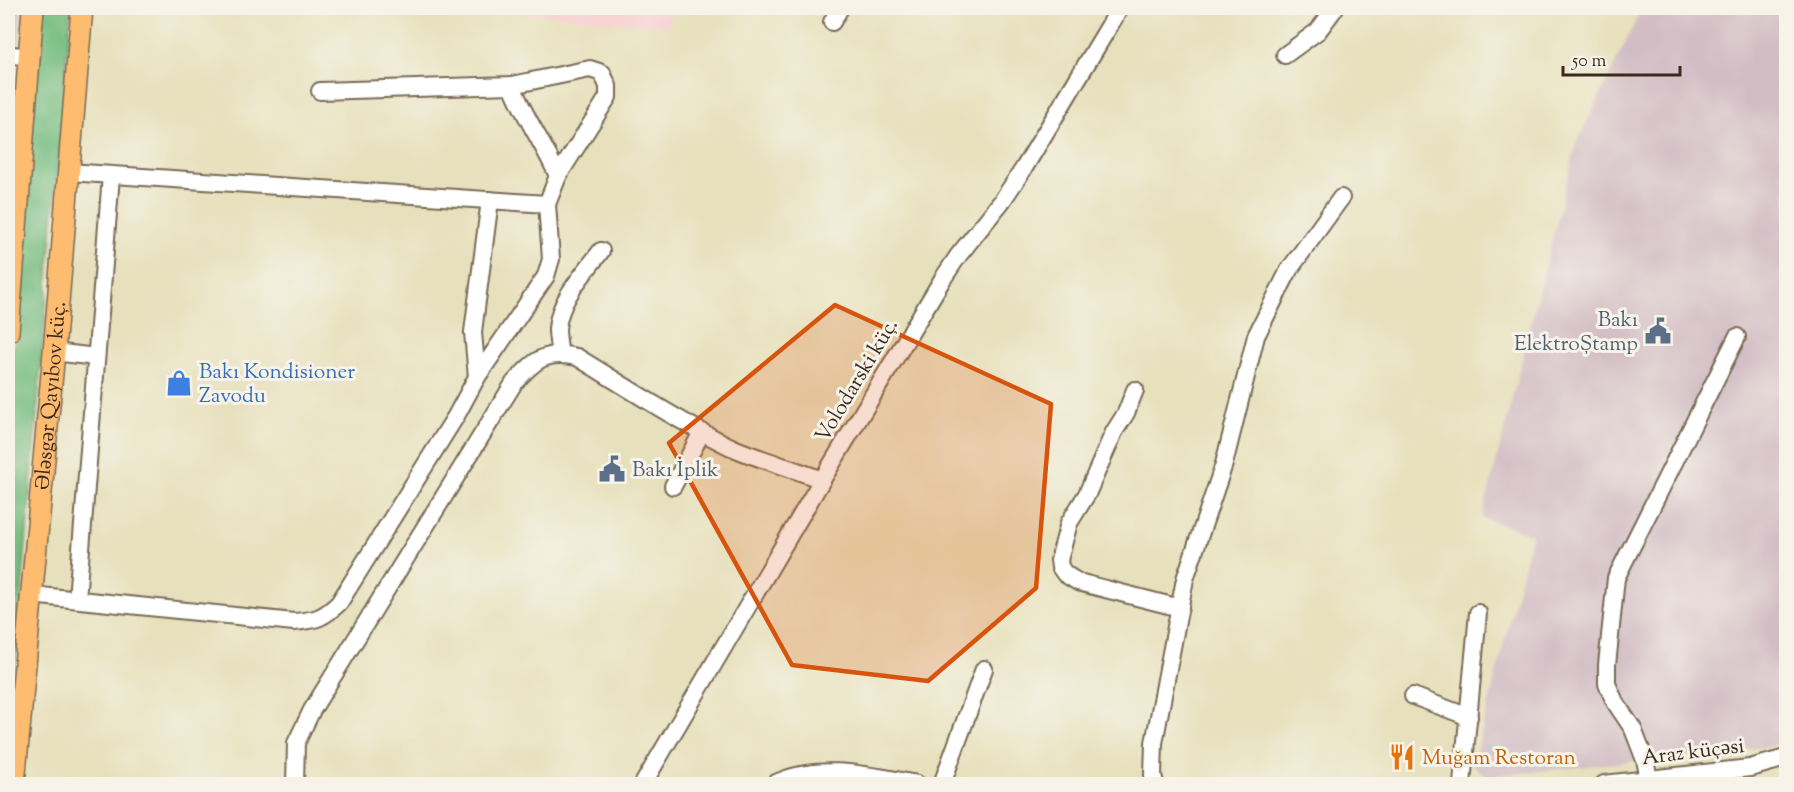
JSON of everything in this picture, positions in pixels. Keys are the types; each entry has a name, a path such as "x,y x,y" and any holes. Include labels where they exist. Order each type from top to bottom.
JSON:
{"main road":[{"path":"8,319 16,112 29,56 33,8"},
{"name":"Ələsgər Qayıbov küç.","path":"14,784 54,352 82,8"}],"street":[{"name":"Volodarski küç.","path":"643,784 822,480 958,256 1002,201 1024,168 1120,8"},
{"path":"1285,55 1318,31 1335,8"},
{"path":"8,55 29,56"},
{"path":"31,595 294,622 316,620 326,615 339,603 456,416 477,377 546,276 551,259 547,204 558,176 608,97 608,86 602,73 590,69 512,85 320,91"},
{"path":"512,85 518,102 547,150 558,176"},
{"path":"68,172 547,204"},
{"path":"77,600 111,176"},
{"path":"1155,784 1154,743 1185,579 1224,464 1256,336 1289,270 1341,198"},
{"path":"477,377 473,332 490,200"},
{"path":"560,353 557,329 560,313 570,292 601,251"},
{"path":"1648,779 1645,760 1633,729 1615,702 1607,684 1616,578 1737,337"},
{"path":"54,352 96,357"},
{"path":"295,784 296,743 302,727 514,383 542,357 560,353 577,357 702,432 772,464 800,471 822,480"},
{"path":"1135,390 1087,495 1069,523 1059,560 1060,567 1065,574 1077,582 1180,608"},
{"path":"673,486 702,432"},
{"path":"1462,784 1478,613"},
{"path":"942,784 984,669"},
{"path":"1413,696 1468,717"},
{"name":"Araz küçəsi","path":"1604,784 1750,768 1786,758"},
{"path":"774,784 799,774 855,774 895,783 917,784"}],"highlighted area":[{"path":"835,305 1051,404 1036,588 928,681 792,665 669,443"}],"shaded area":[{"path":"8,8 22,8 18,64 8,63"},
{"path":"480,8 745,8 742,11 672,14 668,27"},
{"name":"Bakı ElektroŞtamp","path":"1642,8 1786,8 1786,740 1773,746 1485,777 1473,765 1532,534 1482,518 1576,145"}],"green space":[{"path":"41,8 71,8 8,755 8,420"}],"place":[{"name":"Bakı ElektroŞtamp","path":"1658,331"},
{"name":"Bakı Kondisioner Zavodu","path":"179,383"},
{"name":"Bakı İplik","path":"612,469"},
{"name":"Muğam Restoran","path":"1402,757"}]}
